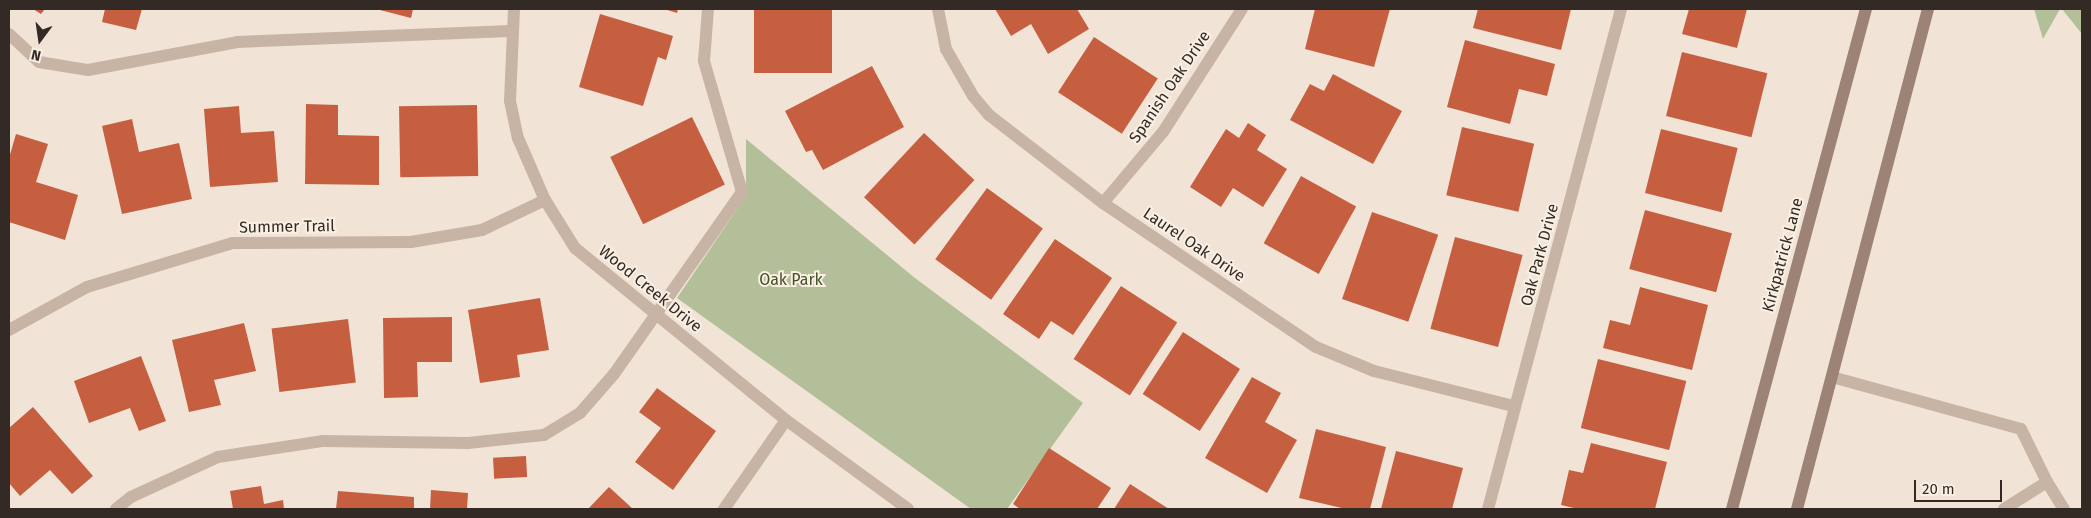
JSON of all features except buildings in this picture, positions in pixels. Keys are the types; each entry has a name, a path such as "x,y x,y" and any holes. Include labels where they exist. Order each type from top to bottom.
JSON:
{"street":[{"name":"Wood Creek Drive","path":"514,9 511,31 510,101 518,138 545,200 575,248 786,420 908,509"},
{"path":"116,509 132,497 218,458 322,441 468,443 544,435 580,413 656,314 742,192 704,61 708,9"},
{"name":"Laurel Oak Drive","path":"938,9 946,49 973,96 989,115 1102,203 1316,347 1374,371 1513,406"},
{"name":"Spanish Oak Drive","path":"1102,203 1162,132 1242,9"},
{"name":"Oak Park Drive","path":"1488,509 1513,406 1621,9"},
{"name":"Kirkpatrick Lane","path":"1732,509 1866,9"},
{"path":"1797,509 1928,9"},
{"path":"9,34 39,62 88,70 246,41 511,31"},
{"name":"Summer Trail","path":"9,330 87,287 234,243 411,242 482,230 545,200"},
{"path":"1832,376 2021,429 2047,482 2064,509"},
{"path":"724,509 786,420"},
{"path":"2004,509 2047,482"}],"green space":[{"path":"2034,9 2060,9 2043,39"},
{"path":"2062,9 2082,9 2082,34"},
{"name":"Oak Park","path":"746,139 915,278 1083,403 1007,509 971,509 677,298 746,196"}]}
